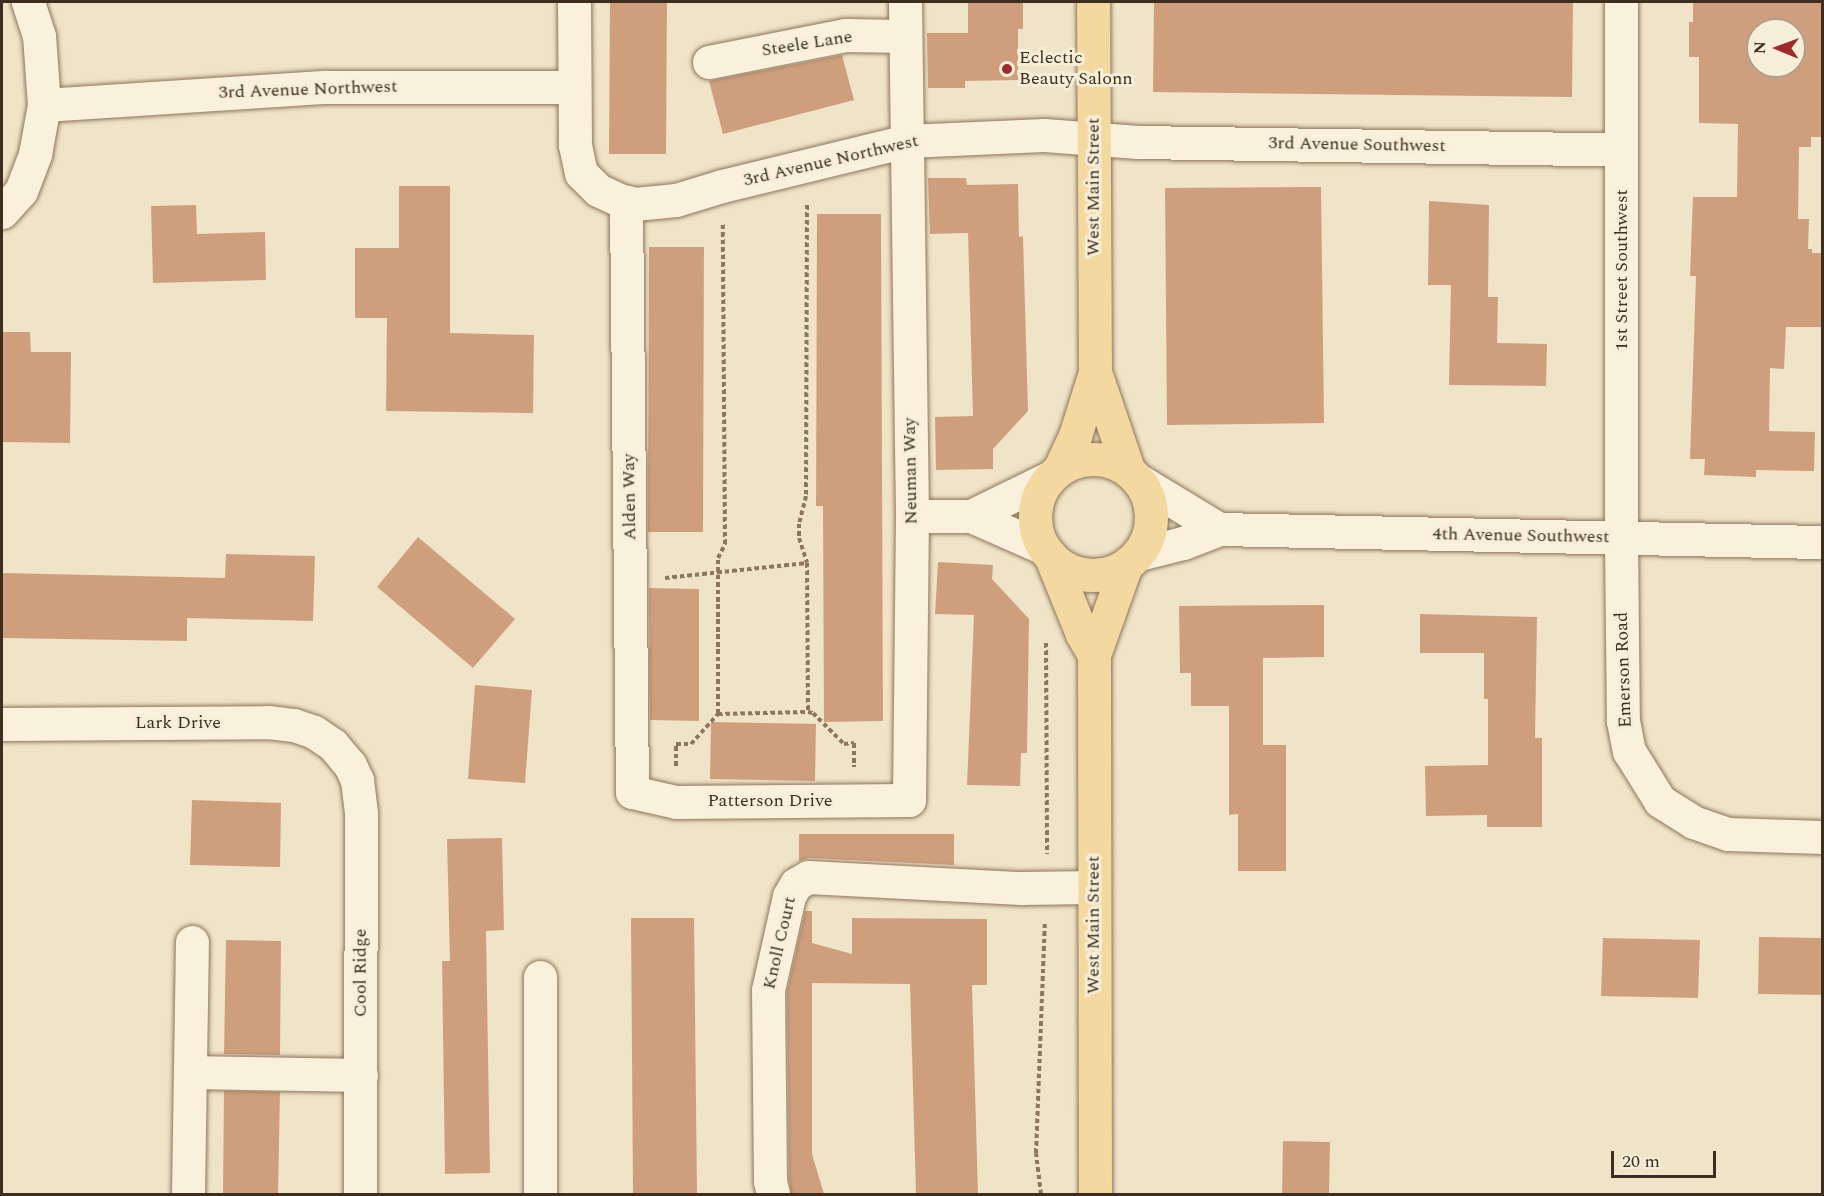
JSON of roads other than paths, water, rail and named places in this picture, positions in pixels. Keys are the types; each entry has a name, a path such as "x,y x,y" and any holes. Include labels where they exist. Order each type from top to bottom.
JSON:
{"main road":[{"name":"West Main Street","path":"1054,474 1075,436 1095,372 1093,2"},
{"name":"West Main Street","path":"1095,372 1134,475"},
{"path":"1086,458 1108,460 1134,475 1149,498 1152,518 1148,536 1133,559 1116,571 1092,575 1069,570 1047,551 1038,534 1036,505 1054,474 1086,458"},
{"name":"West Main Street","path":"1047,551 1094,655"},
{"name":"West Main Street","path":"1095,1194 1094,655 1133,559"}],"street":[{"path":"2,212 21,191 35,154 44,105 39,36 28,2"},
{"path":"573,87 574,2"},
{"name":"Neuman Way","path":"905,2 912,516 909,800"},
{"name":"1st Street Southwest","path":"1621,2 1621,539"},
{"name":"Steele Lane","path":"709,62 845,35 905,36"},
{"name":"3rd Avenue Northwest","path":"44,105 326,87 573,87 574,145 581,173 598,190 635,204 676,200 722,186 906,141 1032,135 1093,138"},
{"name":"3rd Avenue Southwest","path":"1093,138 1138,142 1621,150"},
{"name":"Alden Way","path":"626,202 632,583 632,792"},
{"path":"971,516 1054,474"},
{"name":"4th Avenue Southwest","path":"1134,475 1219,529"},
{"path":"912,516 971,516 1047,551"},
{"name":"4th Avenue Southwest","path":"1133,559 1219,529 1822,542"},
{"name":"Emerson Road","path":"1621,539 1623,721 1629,751 1644,778 1660,801 1693,822 1728,834 1822,837"},
{"name":"Lark Drive","path":"2,724 268,722 294,724 314,732 343,756"},
{"name":"Cool Ridge","path":"343,756 351,765 357,780 361,814 360,1194"},
{"name":"Patterson Drive","path":"632,792 676,802 909,800"},
{"name":"Knoll Court","path":"773,1194 770,1181 768,990 789,896 796,884 808,877 1021,888 1093,887"},
{"path":"188,1194 192,942"},
{"path":"540,977 540,1194"},
{"path":"190,1072 361,1075"}],"place":[{"name":"Eclectic Beauty Salonn","path":"1007,69"}]}
